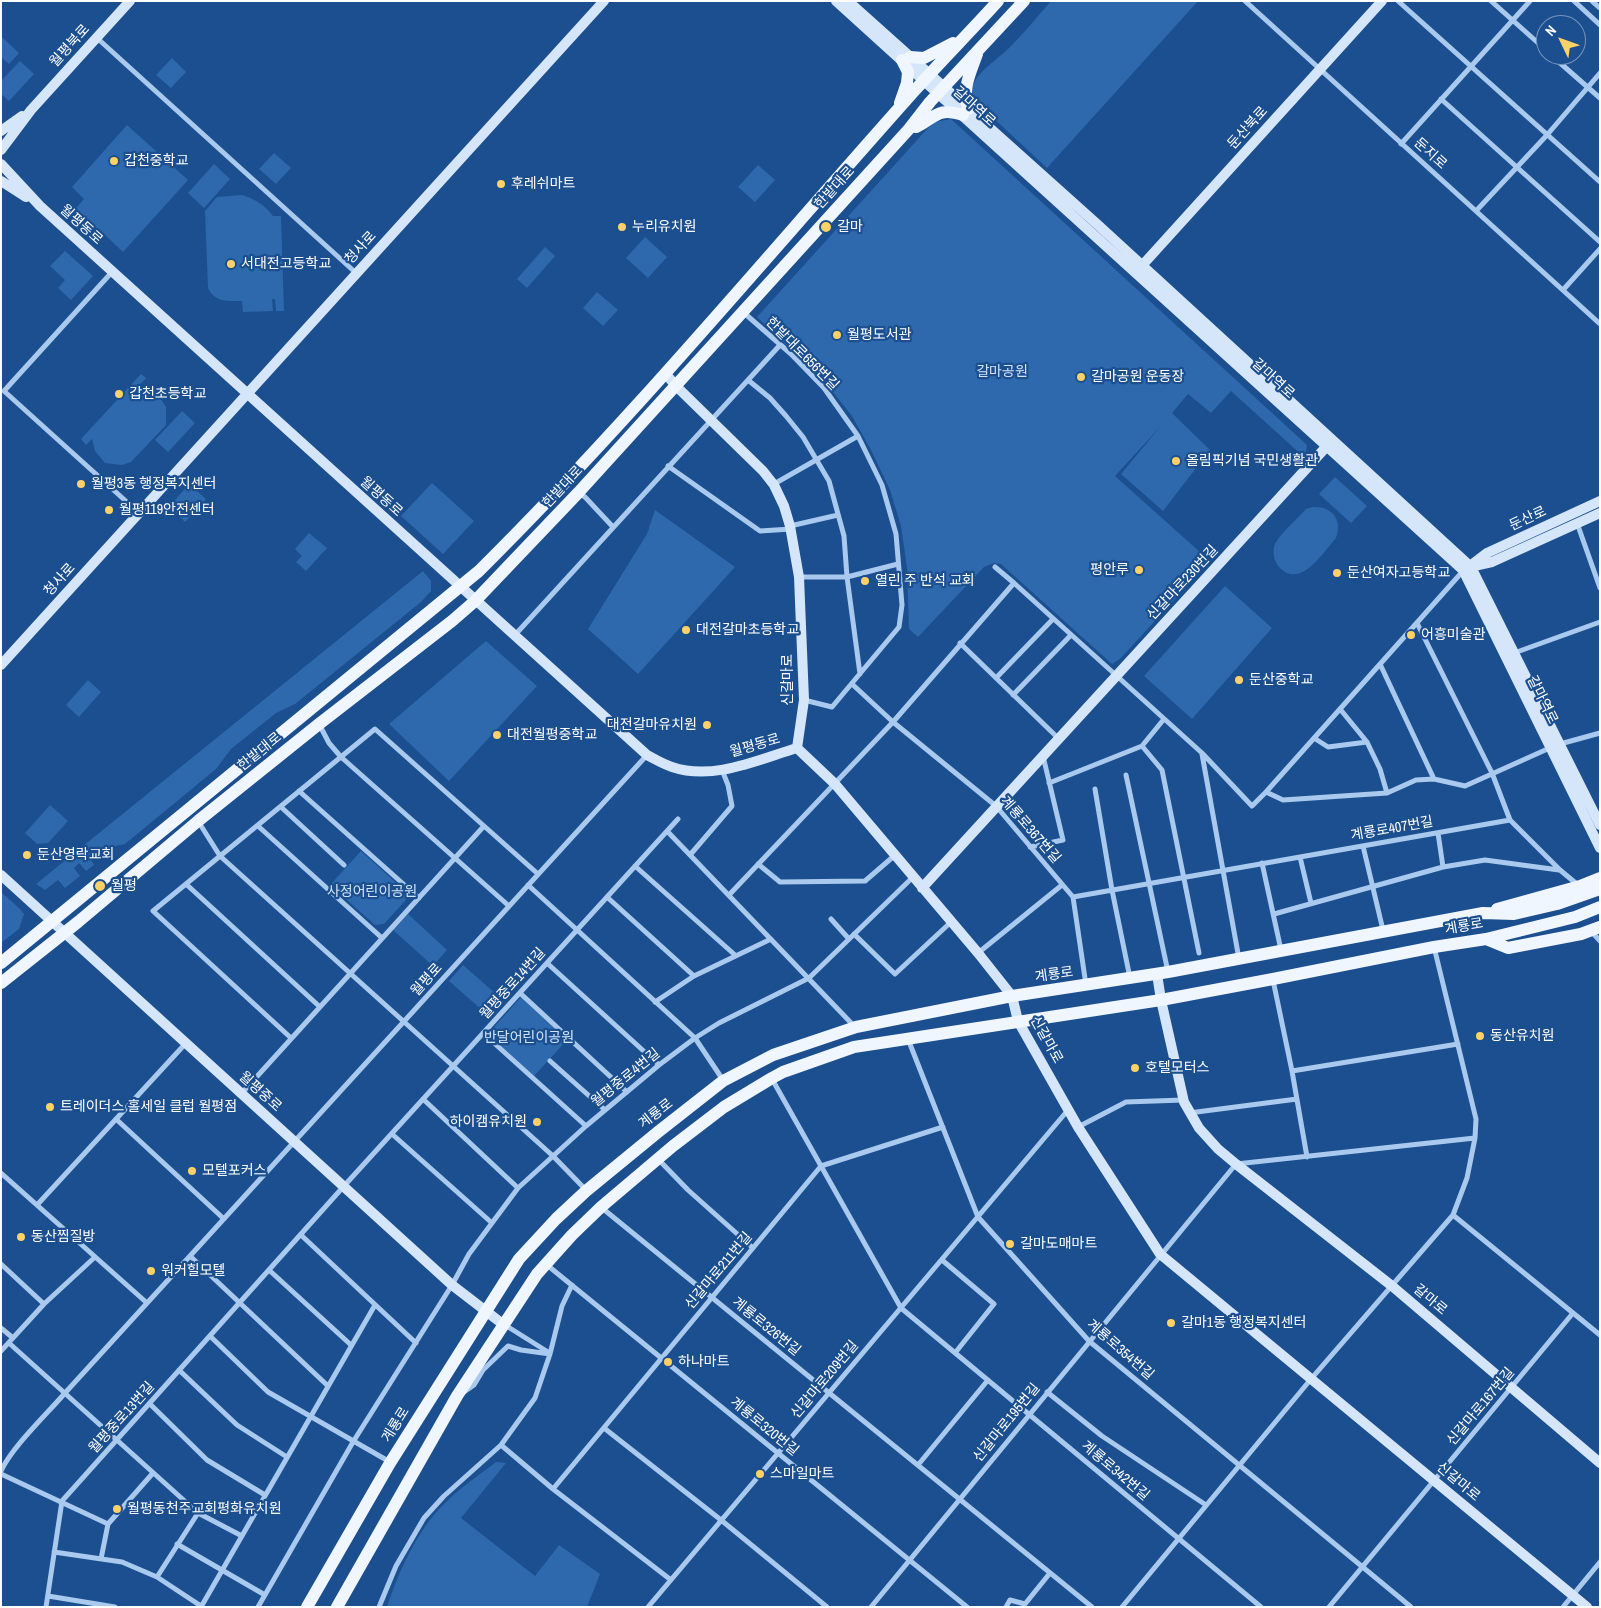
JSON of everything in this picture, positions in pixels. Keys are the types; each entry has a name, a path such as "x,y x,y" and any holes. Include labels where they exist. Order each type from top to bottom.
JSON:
{"main road":[{"name":"한밭대로","path":"1,963 479,571 535,516 927,77 998,1"},
{"name":"한밭대로","path":"1,983 65,933 198,821 319,724 452,622 475,601 676,386 909,129 941,90 1024,1"},
{"path":"893,116 907,83 906,59 924,58 964,38"},
{"path":"909,129 918,126 938,113 965,112 965,88 979,48"},
{"path":"1483,913 1580,886 1600,878"},
{"name":"계룡로","path":"307,1607 390,1463 519,1259 556,1219 586,1191 724,1081 773,1055 856,1027 1012,996 1163,973 1483,913 1514,914 1557,904 1600,889"},
{"name":"계룡로","path":"337,1607 457,1396 537,1274 572,1235 601,1207 658,1159 724,1107 772,1078 783,1072 854,1047 1018,1020 1161,1000 1273,979 1434,947 1486,939 1575,917 1600,907"},
{"path":"1486,939 1508,948 1582,934 1595,929"}],"street":[{"name":"월평북로","path":"31,110 130,1"},
{"name":"청사로","path":"1,665 604,1"},
{"name":"갈마역로","path":"836,1 927,77 1467,568 1514,653 1600,848"},
{"name":"갈마역로","path":"848,1 906,59"},
{"name":"둔지로","path":"1245,1 1600,324"},
{"name":"둔산북로","path":"1139,270 1382,1"},
{"path":"1398,1 1600,182"},
{"path":"1491,1 1536,41"},
{"path":"1401,144 1530,1"},
{"path":"1574,1 1600,25"},
{"path":"1592,1 1600,8"},
{"path":"97,38 356,274"},
{"path":"1563,65 1600,98"},
{"path":"1476,212 1600,73"},
{"path":"1441,99 1600,242"},
{"path":"1,131 31,110"},
{"path":"1,150 31,110"},
{"path":"1,164 40,206"},
{"path":"1,181 40,206"},
{"name":"월평동로","path":"40,206 459,587 647,755 671,766 688,771 704,772 722,770 797,748"},
{"path":"1563,290 1600,249"},
{"name":"갈마역로","path":"1139,270 1327,446 1467,568 1555,746 1600,824"},
{"path":"112,272 4,391 139,513"},
{"name":"한밭대로656번길","path":"743,312 824,388 858,436 882,485 896,534 902,605 899,627 832,707 804,700"},
{"path":"514,636 780,345"},
{"name":"신갈마로","path":"664,373 744,451 774,485 784,506 790,527 799,577 804,700 797,748 835,784 1012,996 1018,1020 1068,1110 1160,1254 1587,1607"},
{"path":"748,380 770,398 786,416 802,437 829,482 844,536 847,576 860,674"},
{"path":"774,485 858,436"},
{"name":"신갈마로230번길","path":"922,888 1327,446"},
{"path":"668,466 760,531 790,527 838,515"},
{"path":"578,493 585,497 614,527"},
{"name":"둔산로","path":"1467,568 1486,553 1600,501"},
{"name":"둔산로","path":"1467,568 1492,562 1600,513"},
{"path":"1577,523 1600,588"},
{"path":"799,577 847,576 898,564"},
{"path":"995,567 1202,753 1252,806 1467,568"},
{"path":"729,895 893,722 1014,583"},
{"path":"996,678 1054,619"},
{"path":"1514,653 1600,622"},
{"path":"1417,623 1492,773 1510,820 1560,870 1580,886"},
{"path":"1013,695 1071,635"},
{"path":"960,643 1059,738"},
{"path":"1380,664 1434,779"},
{"name":"계룡로367번길","path":"852,684 893,722 996,806 1072,897"},
{"path":"1340,709 1367,742 1380,769 1387,792"},
{"path":"1049,783 1142,746 1164,719"},
{"path":"319,724 329,743 341,758 509,906"},
{"path":"291,1038 153,911 375,729 538,874"},
{"path":"1266,792 1283,800 1387,792 1416,780 1434,779 1465,786 1555,746 1600,732"},
{"path":"1314,738 1328,747 1367,742"},
{"path":"1142,746 1162,770 1199,953"},
{"path":"1202,753 1239,959"},
{"name":"월평로","path":"1,1473 15,1451 65,1393 647,755"},
{"path":"1030,847 1063,840 1043,755"},
{"name":"월평동로","path":"690,855 732,806 728,785 722,770"},
{"path":"1126,774 1149,883 1163,973"},
{"path":"1095,789 1112,890 1130,978"},
{"path":"299,791 419,898"},
{"path":"280,807 344,865"},
{"name":"월평중로14번길","path":"344,1186 678,819"},
{"name":"계룡로407번길","path":"1072,897 1510,820"},
{"path":"198,821 220,856 553,1156 586,1191"},
{"path":"258,826 382,938"},
{"path":"242,1093 484,826"},
{"path":"667,831 856,1027"},
{"path":"1438,833 1443,866"},
{"path":"1363,846 1383,932"},
{"path":"758,864 780,882 865,881 894,856"},
{"path":"1300,857 1311,903"},
{"path":"1274,914 1443,866 1485,860 1560,870"},
{"path":"1262,863 1282,951"},
{"path":"635,866 735,955"},
{"name":"월평중로","path":"1,875 452,1285 504,1325"},
{"name":"월평중로4번길","path":"258,1607 354,1442 452,1285 469,1254 518,1188 626,1092 695,1038 719,1023 809,978 913,877"},
{"path":"186,884 320,1006"},
{"path":"528,885 695,1038 724,1081"},
{"path":"978,953 1062,885"},
{"path":"607,897 694,976"},
{"path":"1072,897 1086,986"},
{"path":"831,919 850,939"},
{"path":"854,934 895,974 951,922"},
{"path":"1595,929 1600,941"},
{"path":"655,1002 694,976 771,939"},
{"path":"1122,1607 1311,1379 1453,1215 1467,1178 1475,1138 1476,1119 1434,947"},
{"path":"547,963 659,1065"},
{"name":"갈마로","path":"1163,973 1161,1000 1183,1100 1188,1113 1199,1128 1218,1149 1392,1286 1600,1463"},
{"path":"1273,979 1307,1157"},
{"path":"520,992 626,1092"},
{"path":"483,1033 586,1126"},
{"name":"계룡로354번길","path":"908,1038 978,1217 1089,1341 1411,1607"},
{"path":"37,1205 186,1043"},
{"path":"1292,1072 1458,1044"},
{"path":"550,1060 605,1110"},
{"name":"계룡로342번길","path":"772,1078 900,1308 1260,1607"},
{"path":"423,1099 518,1188"},
{"path":"1188,1113 1297,1099"},
{"path":"1078,1127 1126,1102 1183,1100"},
{"name":"신갈마로209번길","path":"648,1607 1068,1110"},
{"path":"116,1120 224,1219"},
{"path":"821,1166 943,1127"},
{"path":"392,1134 492,1223"},
{"path":"1160,1254 1236,1164 1475,1138"},
{"path":"658,1159 688,1190 753,1248"},
{"name":"신갈마로211번길","path":"553,1489 821,1166"},
{"path":"1,1173 147,1303"},
{"name":"월평중로13번길","path":"62,1501 344,1186"},
{"name":"계룡로326번길","path":"601,1207 1092,1607"},
{"path":"1453,1215 1600,1335"},
{"path":"301,1235 416,1343"},
{"name":"신갈마로195번길","path":"870,1607 1160,1254"},
{"path":"190,1256 328,1386"},
{"path":"1,1351 44,1304 95,1257"},
{"path":"942,1260 994,1304 955,1353"},
{"path":"1,1264 44,1304"},
{"name":"계룡로320번길","path":"546,1264 967,1607"},
{"path":"269,1270 351,1346"},
{"path":"379,1607 396,1566 424,1518 450,1491 501,1445 535,1398 550,1354 562,1306 572,1285"},
{"path":"54,1552 122,1562 157,1577 201,1606 375,1305"},
{"name":"신갈마로167번길","path":"1329,1607 1573,1313"},
{"path":"504,1325 550,1354"},
{"path":"1,1328 65,1393 198,1513 242,1536"},
{"path":"210,1336 268,1392 390,1463"},
{"path":"457,1396 474,1385 483,1370 508,1346 550,1354"},
{"path":"179,1370 237,1425 287,1457"},
{"path":"918,1465 988,1380"},
{"path":"1047,1392 1102,1436 1206,1505"},
{"path":"150,1404 207,1460 265,1495"},
{"path":"604,1428 827,1607"},
{"path":"501,1445 553,1489 671,1580"},
{"path":"1,1473 108,1524"},
{"path":"101,1559 108,1524 153,1473"},
{"path":"46,1607 62,1501"},
{"path":"157,1577 198,1513"},
{"path":"177,1544 264,1595"},
{"path":"1563,1607 1600,1562"},
{"path":"1006,1607 1010,1600 1025,1604 1050,1573"},
{"path":"48,1596 115,1607"}],"green space":[{"path":"1051,1 1198,1 1047,168 975,101 971,94 971,89 979,75 1015,42"},
{"path":"1,38 19,53 9,64 1,57"},
{"path":"172,58 186,72 171,88 156,75"},
{"path":"20,61 34,74 9,101 1,94 1,81"},
{"name":"갈마공원","path":"951,119 1307,445 1305,458 1231,391 1211,413 1188,394 1172,413 1210,450 1163,511 1121,474 1160,427 1115,476 1210,561 1120,659 1112,664 1001,564 994,563 984,567 918,637 909,629 907,568 901,526 890,490 871,450 852,416 825,382 757,317 928,128 936,122"},
{"path":"127,125 188,180 123,252 103,233 99,237 72,213 84,199 72,187"},
{"path":"274,153 291,168 276,184 259,169"},
{"path":"214,164 230,179 204,208 188,193"},
{"path":"758,165 775,180 755,202 738,187"},
{"path":"242,195 259,203 273,216 281,216 284,311 276,311 275,299 272,299 273,311 243,312 242,301 218,299 208,288 205,211 217,197"},
{"path":"645,237 667,257 648,278 626,258"},
{"path":"545,247 555,256 527,288 517,279"},
{"path":"65,251 93,276 71,300 58,288 65,280 50,266"},
{"path":"597,292 618,310 603,326 583,308"},
{"path":"141,374 146,378 138,387 156,392 166,407 166,425 131,462 122,465 105,463 95,451 92,439 86,445 81,439"},
{"path":"182,411 195,423 168,452 155,440"},
{"path":"1335,477 1367,506 1351,523 1319,494"},
{"path":"432,483 474,521 443,554 401,516"},
{"path":"189,484 206,499 185,522 169,507"},
{"path":"1313,507 1326,509 1334,515 1338,525 1336,538 1318,560 1303,572 1287,573 1276,562 1274,556 1275,544 1306,509"},
{"path":"655,510 735,567 638,674 588,629 647,534"},
{"path":"309,533 327,548 306,571 296,562 302,556 295,549"},
{"path":"423,571 431,581 431,591 421,602 295,704 276,713 231,749 216,769 125,844 107,848 91,860 94,865 86,871 79,863 74,868 80,876 65,888 58,880 45,890 36,884"},
{"path":"1225,586 1272,628 1192,719 1144,676"},
{"path":"486,641 537,686 449,781 389,724"},
{"path":"88,680 101,692 79,717 66,705"},
{"path":"50,805 68,821 48,843 37,844 25,833"},
{"name":"사정어린이공원","path":"361,851 405,891 407,896 405,901 384,924 375,925 330,885"},
{"path":"1,892 24,914 19,929 1,943"},
{"path":"408,914 447,950 433,966 393,930"},
{"path":"463,965 504,1001 490,1017 449,981"},
{"name":"반달어린이공원","path":"521,997 567,1040 534,1076 488,1034"},
{"path":"496,1462 506,1463 461,1518 535,1576 559,1545 600,1574 587,1607 387,1607 403,1565 418,1538 435,1514 451,1497"}],"place":[{"name":"갑천중학교","path":"114,161"},
{"name":"후레쉬마트","path":"501,184"},
{"name":"누리유치원","path":"622,227"},
{"name":"갈마","path":"826,227"},
{"name":"서대전고등학교","path":"231,264"},
{"name":"월평도서관","path":"837,335"},
{"name":"갈마공원 운동장","path":"1081,377"},
{"name":"갑천초등학교","path":"119,394"},
{"name":"올림픽기념 국민생활관","path":"1176,461"},
{"name":"월평3동 행정복지센터","path":"81,484"},
{"name":"월평119안전센터","path":"109,510"},
{"name":"평안루","path":"1139,570"},
{"name":"둔산여자고등학교","path":"1337,573"},
{"name":"열린 주 반석 교회","path":"865,581"},
{"name":"대전갈마초등학교","path":"686,630"},
{"name":"어흥미술관","path":"1411,635"},
{"name":"둔산중학교","path":"1239,680"},
{"name":"대전갈마유치원","path":"707,725"},
{"name":"대전월평중학교","path":"497,735"},
{"name":"둔산영락교회","path":"27,855"},
{"name":"월평","path":"100,886"},
{"name":"동산유치원","path":"1480,1036"},
{"name":"호텔모터스","path":"1135,1068"},
{"name":"트레이더스 홀세일 클럽 월평점","path":"50,1107"},
{"name":"하이캠유치원","path":"537,1122"},
{"name":"모텔포커스","path":"192,1171"},
{"name":"동산찜질방","path":"21,1237"},
{"name":"갈마도매마트","path":"1010,1244"},
{"name":"워커힐모텔","path":"151,1271"},
{"name":"갈마1동 행정복지센터","path":"1171,1323"},
{"name":"하나마트","path":"668,1362"},
{"name":"스마일마트","path":"760,1474"},
{"name":"월평동천주교회평화유치원","path":"117,1509"}]}
